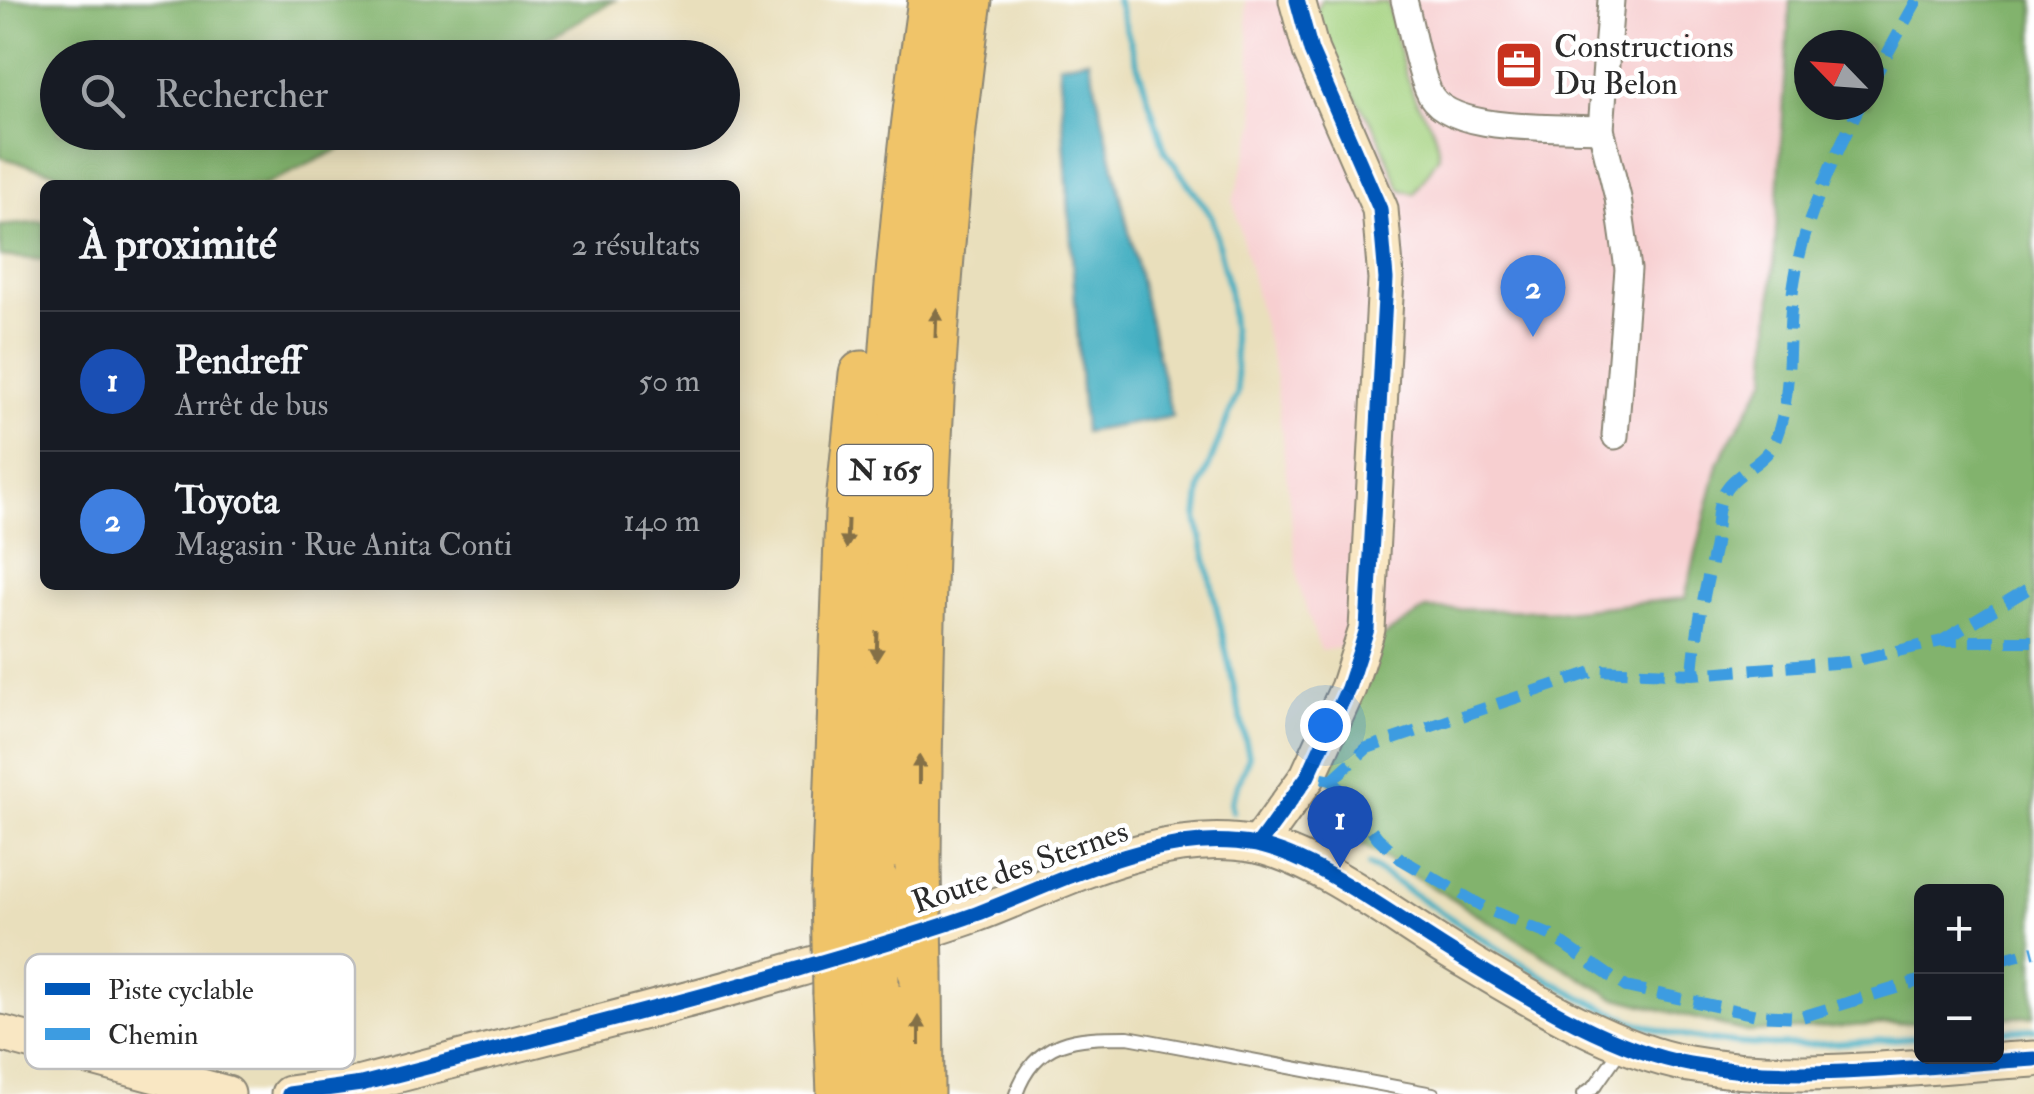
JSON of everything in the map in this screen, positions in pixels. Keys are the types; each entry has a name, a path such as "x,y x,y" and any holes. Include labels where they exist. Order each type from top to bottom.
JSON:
{"highway":[{"name":"N 165","path":"878,1094 856,990 854,885 876,685 888,411 931,0"},
{"name":"N 165","path":"921,1094 919,718 939,237 968,0"},
{"path":"840,1094 856,990"}],"street":[{"path":"1258,846 1308,776 1348,688 1366,629 1386,279 1380,208 1311,51 1298,0"},
{"path":"1404,0 1428,93 1444,112 1468,121 1601,129"},
{"path":"1611,0 1601,129 1618,198 1628,269 1614,436"},
{"name":"Route des Sternes","path":"289,1094 361,1084 793,970 972,915 1067,877 1159,848 1212,842 1258,846 1306,863 1467,962 1624,1045 1687,1064 1774,1074 2034,1059"},
{"path":"0,1033 25,1040"},
{"path":"134,1069 227,1094"}],"lane":[{"path":"1016,1094 1034,1058 1051,1047 1089,1037 1128,1037 1433,1094"},
{"path":"1584,1094 1595,1086 1624,1045"}],"shaded area":[{"path":"1245,0 1790,0 1767,377 1719,461 1685,598 1565,611 1320,651 1298,583 1275,374 1233,201 1256,123"}],"green space":[{"path":"0,0 615,0 545,40 40,40 40,150 338,150 275,180 79,180 0,157"},
{"path":"1321,0 1388,3 1406,75 1433,130 1439,156 1414,194 1400,189 1376,130 1331,59 1314,17"},
{"path":"1790,0 2034,0 2034,1016 2004,1018 2004,884 1914,884 1914,1022 1747,1032 1613,997 1338,830 1329,772 1381,638 1426,609 1565,611 1685,598 1719,461 1767,377"},
{"path":"40,222 40,260 0,256 0,226"}],"water":[{"path":"1089,59 1172,417 1084,432 1059,64"}],"waterway":[{"path":"1117,0 1165,151 1212,217 1229,291 1238,392 1201,486 1197,518 1249,756 1231,802 1233,811"},
{"path":"1369,865 1556,983 1595,1004 1670,1033 1764,1045 1914,1038"},
{"path":"2004,1031 2034,1029"}],"marked path":[{"path":"1884,60 1917,0"},
{"path":"1693,674 1720,503 1733,481 1766,455 1775,441 1785,404 1797,266 1828,172 1853,120"},
{"path":"1942,641 2034,585"},
{"path":"1332,780 1367,748 1598,670 1693,674 1848,662 1942,641 2034,641"},
{"path":"1322,778 1332,780 1378,838 1401,859 1489,910 1550,935 1626,987 1757,1015 1801,1017 1914,982"},
{"path":"2004,959 2034,951"}],"cycle path":[{"path":"1258,845 1308,776 1348,688 1367,629 1386,279 1380,209 1311,51 1297,0"},
{"path":"289,1094 361,1084 689,999 932,929 1113,860 1148,850 1220,841 1256,845 1308,864 1545,1007 1603,1036 1661,1057 1731,1070 1818,1073 2034,1059"}],"place":[{"name":"Constructions Du Belon","path":"1519,65"},
{"name":"Toyota","path":"1533,337"},
{"name":"Pendreff","path":"1340,868"}]}
